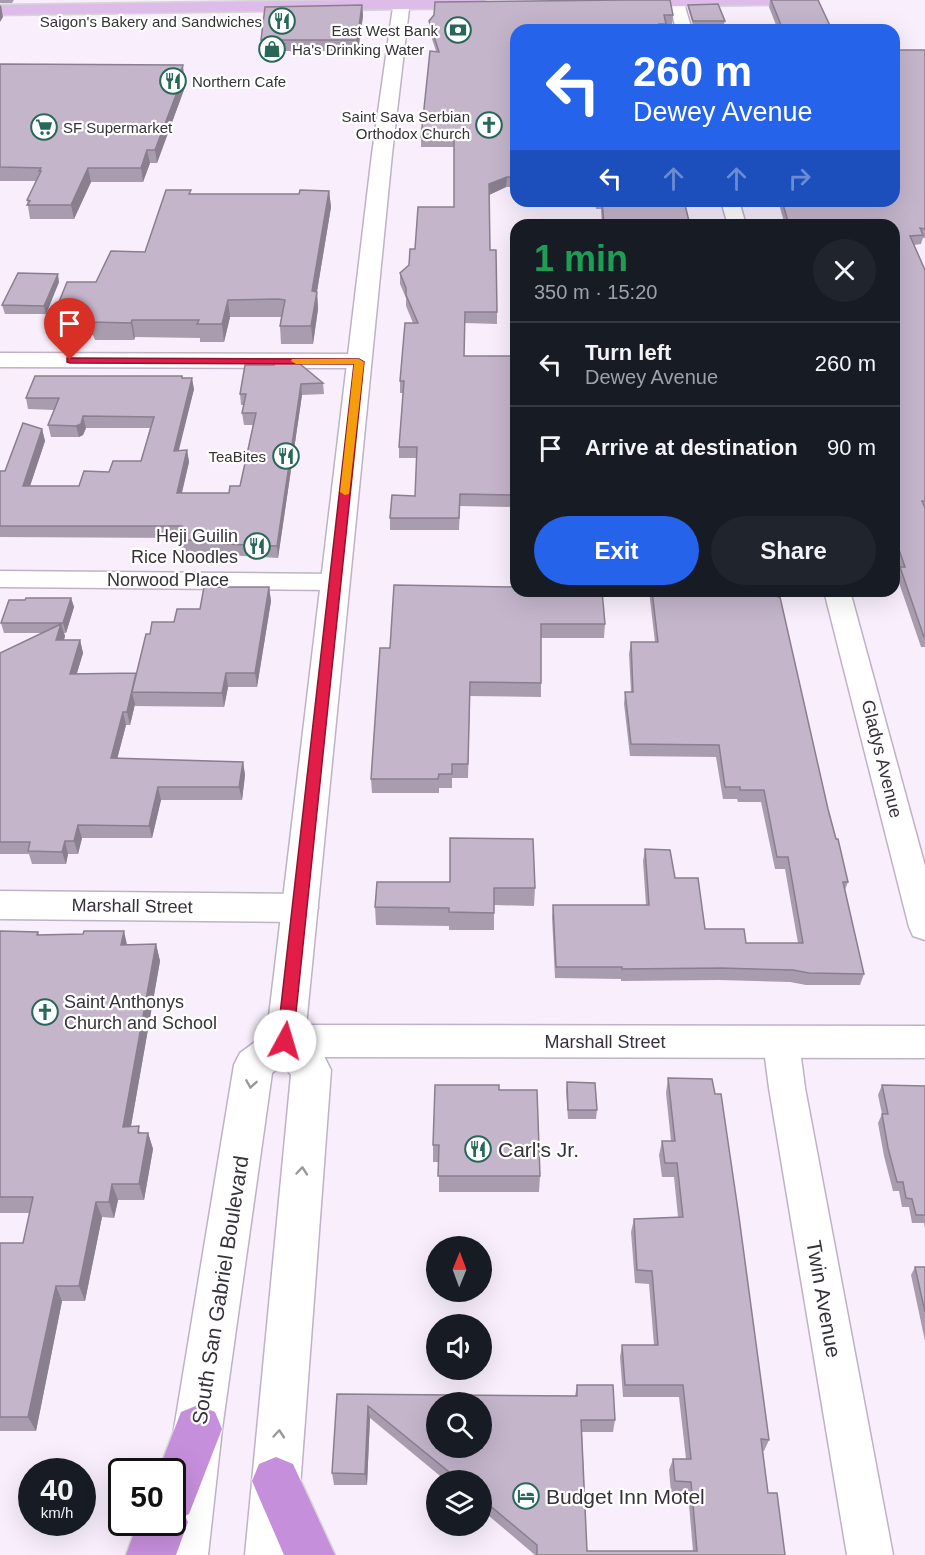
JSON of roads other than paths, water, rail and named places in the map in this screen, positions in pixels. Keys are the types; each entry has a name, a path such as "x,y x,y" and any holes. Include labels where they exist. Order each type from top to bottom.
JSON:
{"highway":[{"path":"186,1460 198,1429"},
{"path":"276,1481 310,1555"},
{"path":"151,1555 158,1536"}],"main road":[{"path":"609,2 769,0"},
{"path":"0,10 401,2 499,3"},
{"path":"270,1555 311,1070 285,1041 401,2"},
{"name":"Marshall Street","path":"0,905 300,908"},
{"name":"Marshall Street","path":"285,1041 925,1041"},
{"name":"South San Gabriel Boulevard","path":"183,1555 198,1429 254,1065 285,1041"}],"street":[{"path":"676,1 682,24"},
{"path":"0,360 359,362"},
{"name":"Norwood Place","path":"0,579 336,582"},
{"name":"Gladys Avenue","path":"839,597 925,927"},
{"name":"Twin Avenue","path":"781,1042 787,1088 870,1555"}],"place":[{"name":"Saigon's Bakery and Sandwiches","path":"282,21"},
{"name":"East West Bank","path":"458,30"},
{"name":"Ha's Drinking Water","path":"272,49"},
{"name":"Northern Cafe","path":"173,81"},
{"name":"Saint Sava Serbian Orthodox Church","path":"489,125"},
{"name":"SF Supermarket","path":"44,127"},
{"name":"TeaBites","path":"286,456"},
{"name":"Heji Guilin Rice Noodles","path":"257,546"},
{"name":"Saint Anthonys Church and School","path":"45,1012"},
{"name":"Carl's Jr.","path":"478,1149"},
{"name":"Budget Inn Motel","path":"526,1496"}]}
